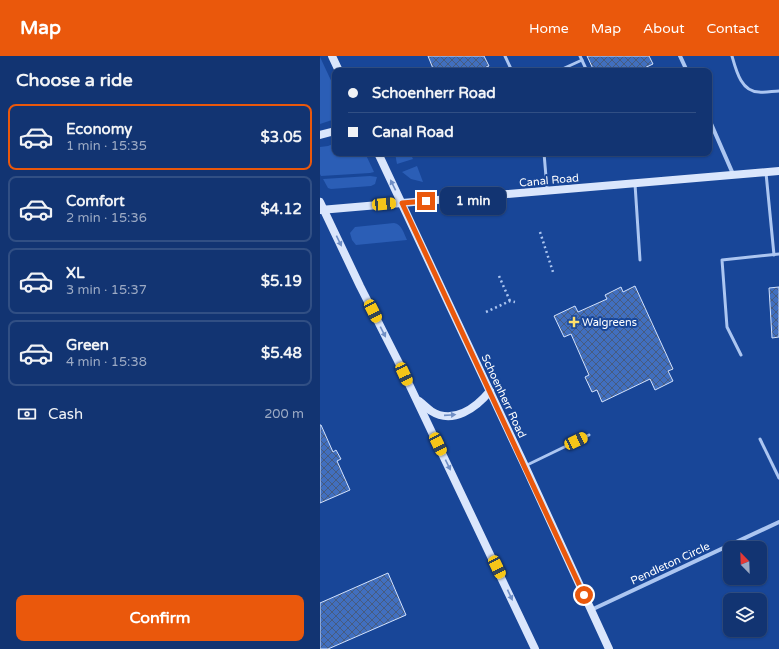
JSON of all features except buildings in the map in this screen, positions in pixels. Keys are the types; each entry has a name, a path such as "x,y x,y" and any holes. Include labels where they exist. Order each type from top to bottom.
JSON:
{"main road":[{"path":"334,56 339,68"},
{"path":"320,135 332,132"},
{"name":"Schoenherr Road","path":"379,156 609,649"},
{"name":"Canal Road","path":"321,207 402,203 779,171"},
{"path":"321,207 417,399 535,649"},
{"path":"417,399 431,411 441,416 452,416 463,414 474,407 490,391"}],"street":[{"path":"680,56 686,68"},
{"path":"712,125 733,174"},
{"name":"Pendleton Circle","path":"591,610 779,522"}],"lane":[{"path":"505,56 511,68"},
{"path":"732,56 736,69 745,87 758,93 779,91"},
{"path":"563,68 581,58 586,68"},
{"path":"544,156 547,191"},
{"path":"766,172 774,255"},
{"path":"635,183 640,260"},
{"path":"741,355 727,327 722,260 779,254"},
{"path":"525,466 589,436"},
{"path":"760,439 779,478"}],"path":[{"path":"540,232 552,272"},
{"path":"499,276 510,301"},
{"path":"486,312 510,301 515,302"}],"shaded area":[{"path":"320,57 332,83 332,120 320,124"},
{"path":"332,144 332,156 366,156 374,172 321,176 320,147"},
{"path":"396,156 412,156 413,159 397,164"},
{"path":"417,166 423,182 411,179 402,172"},
{"path":"370,176 377,177 375,184 371,186 331,189 328,188 323,179"},
{"path":"394,223 401,227 407,240 356,245 352,240 350,233 355,227"}],"place":[{"name":"Walgreens","path":"574,322"}],"route":[{"path":"426,201 402,203 584,595"}]}
